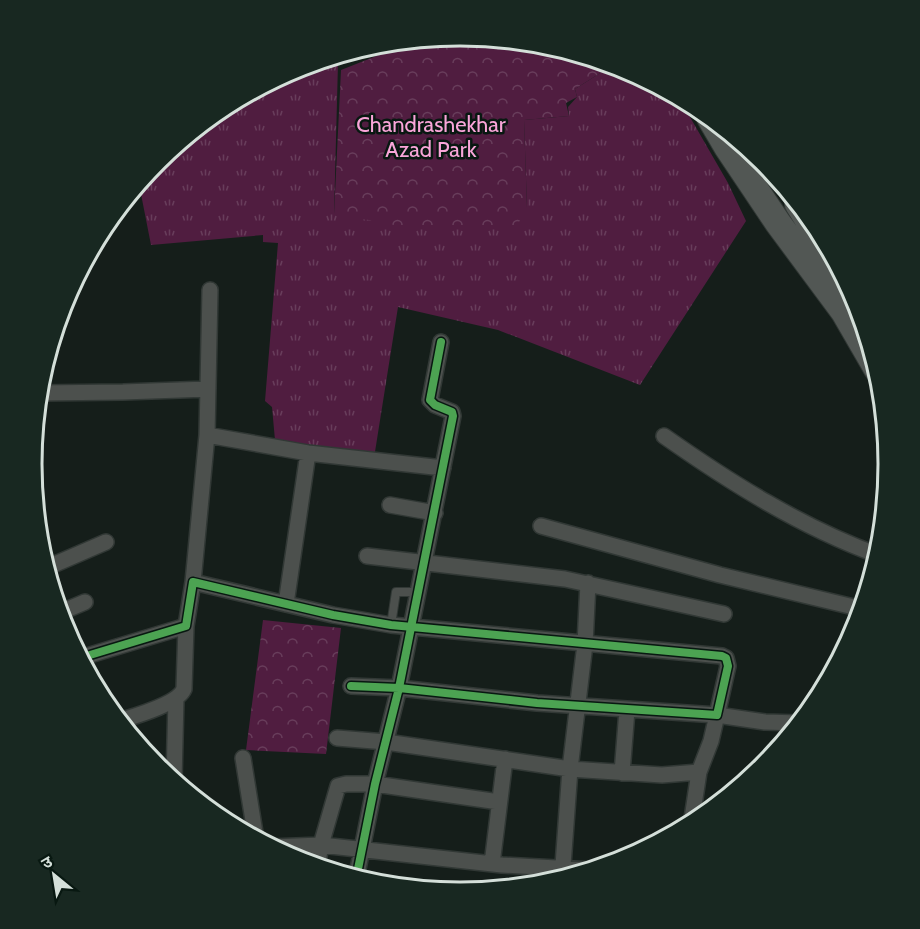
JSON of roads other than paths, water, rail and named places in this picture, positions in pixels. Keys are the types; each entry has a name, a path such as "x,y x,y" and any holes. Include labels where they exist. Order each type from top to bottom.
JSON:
{"highway":[{"path":"723,140 772,214 841,294 844,312 858,336"}],"street":[{"path":"127,718 176,698 184,688 186,626 193,582 207,435 210,290"},
{"path":"358,869 375,784 399,688 453,414 430,400 441,342"},
{"path":"49,393 208,389"},
{"path":"207,435 308,453 443,468"},
{"path":"664,436 745,491 869,551"},
{"path":"286,604 308,453"},
{"path":"390,505 435,513"},
{"path":"541,526 720,575 853,607"},
{"path":"54,564 106,542"},
{"path":"367,556 524,573 588,583 724,614"},
{"path":"193,582 391,625 722,656 726,658 728,666 711,741 699,772 693,811"},
{"path":"562,869 570,769 585,644 588,583"},
{"path":"68,609 84,602"},
{"path":"88,655 186,626"},
{"path":"351,686 399,688 789,723"},
{"path":"174,770 176,698"},
{"path":"622,773 627,710"},
{"path":"337,738 386,742 570,769 662,775 699,772"},
{"path":"243,758 254,828"},
{"path":"492,864 505,759"},
{"path":"319,857 338,786 375,784 500,802"},
{"path":"290,846 321,845 362,849 550,872"}],"lane":[{"path":"391,625 396,592 417,592"}],"park label":[{"name":"Chandrashekhar Azad Park","path":"431,136"}]}
